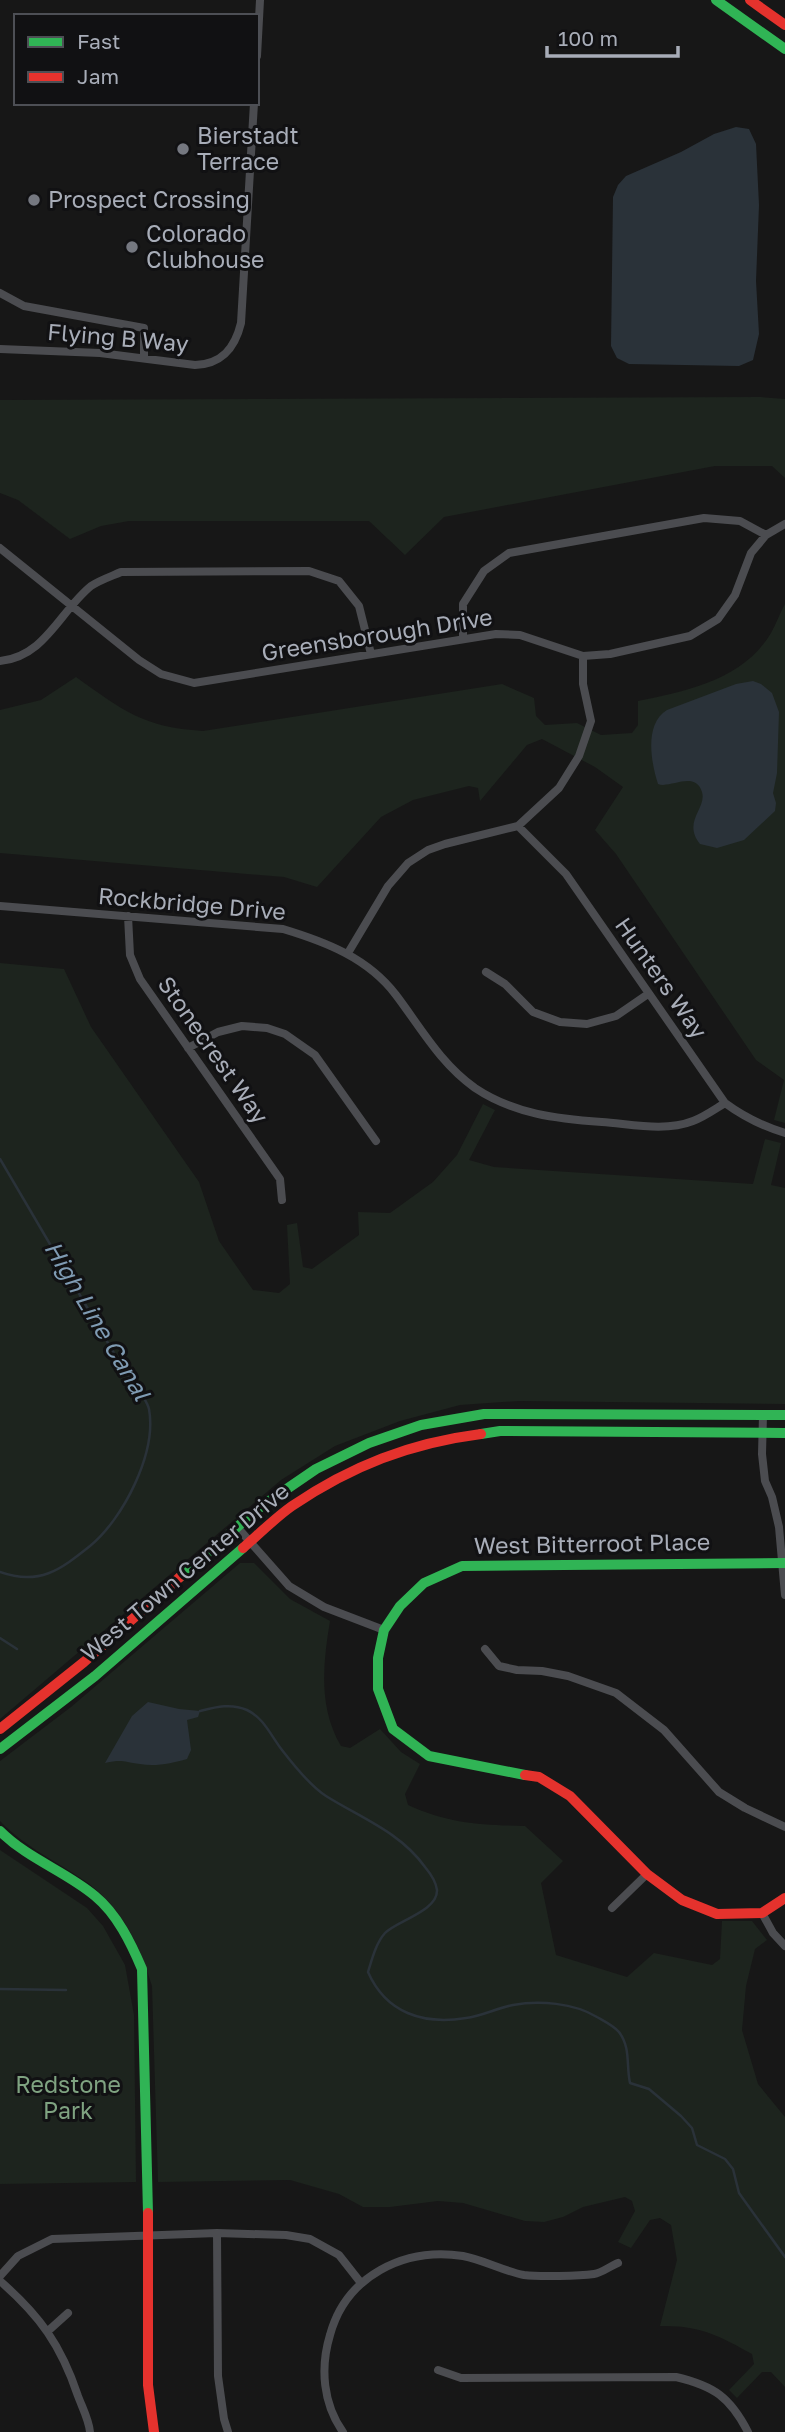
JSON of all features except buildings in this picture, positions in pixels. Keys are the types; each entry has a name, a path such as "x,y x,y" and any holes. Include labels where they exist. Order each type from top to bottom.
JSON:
{"street":[{"path":"259,19 260,0"},
{"path":"716,0 782,45"},
{"path":"750,0 785,25"},
{"name":"Flying B Way","path":"0,349 64,350 144,357 195,365 206,365 226,355 238,338 241,323 254,105"},
{"path":"0,293 24,306 145,328 144,357"},
{"path":"463,638 463,604 484,570 509,553 704,518 740,522 766,535"},
{"name":"Greensborough Drive","path":"0,548 161,674 194,682 223,680 496,634 520,635 583,656 610,654 690,636 718,618 735,595 751,553 766,535 785,524"},
{"path":"0,661 9,660 42,643 71,606 93,585 121,572 309,570 340,581 359,606 372,654"},
{"path":"348,953 388,886 408,863 428,850 445,844 518,826 559,788 583,747 591,721 583,684 583,656"},
{"name":"Hunters Way","path":"518,826 566,874 725,1103 763,1127 785,1133"},
{"name":"Rockbridge Drive","path":"0,906 283,929 313,938 348,953 370,968 395,993 444,1062 476,1088 509,1106 563,1119 655,1126 693,1121 725,1103"},
{"name":"Stonecrest Way","path":"128,916 130,956 140,979 280,1179 282,1200"},
{"path":"486,972 505,984 533,1012 560,1022 587,1024 616,1016 648,994"},
{"path":"188,1048 218,1032 242,1026 267,1028 285,1034 315,1055 376,1141"},
{"name":"West Town Center Drive","path":"0,1729 94,1653 278,1493 333,1459 388,1435 438,1421 500,1413 785,1415"},
{"path":"763,1415 762,1454 765,1481 779,1527 785,1595"},
{"name":"West Town Center Drive","path":"0,1749 95,1676 290,1507 342,1475 392,1453 440,1438 500,1431 785,1433"},
{"path":"237,1527 289,1586 324,1607 384,1630 378,1658 378,1689 393,1729 429,1756 539,1777 570,1796 647,1874 682,1900 717,1914 762,1913 785,1898"},
{"name":"West Bitterroot Place","path":"384,1630 400,1606 424,1583 462,1566 784,1563"},
{"path":"485,1649 499,1666 568,1676 616,1693 664,1730 719,1792 785,1827"},
{"path":"0,1831 15,1846 95,1896 116,1920 142,1969 149,2234 148,2385 154,2432"},
{"path":"612,1908 647,1874"},
{"path":"762,1913 785,1947"},
{"path":"217,2233 218,2376 228,2432"},
{"path":"90,2432 69,2370 48,2331 33,2311 0,2278 18,2256 36,2244 52,2239 149,2234 286,2235 310,2239 339,2255 361,2283"},
{"path":"343,2432 335,2421 327,2399 324,2376 331,2330 342,2307 361,2283 389,2264 429,2253 464,2257 524,2275 595,2274 618,2263"},
{"path":"48,2331 68,2313"},
{"path":"438,2370 461,2378 676,2377 701,2383 716,2391 730,2402 748,2432"}],"green space":[{"path":"785,399 785,478 772,466 715,466 444,517 405,555 369,521 129,521 101,526 70,539 18,500 0,493 0,400"},
{"path":"785,604 785,1123 774,1120 784,1080 756,1060 616,854 595,830 623,787 595,767 542,739 527,745 480,801 478,788 469,786 413,800 381,817 317,887 284,877 0,853 0,710 41,700 76,677 135,715 164,726 182,729 203,731 502,684 534,698 536,716 545,725 577,723 601,735 632,733 638,725 638,701 676,693 730,673 759,649 771,633"},
{"path":"0,963 64,969 91,1027 199,1182 219,1241 253,1290 279,1293 290,1284 287,1225 297,1223 303,1267 312,1269 359,1235 358,1212 390,1213 433,1182 457,1155 483,1104 495,1110 469,1160 494,1167 753,1184 765,1139 781,1143 771,1185 785,1188 785,1404 519,1401 460,1405 400,1421 335,1446 281,1480 0,1719"},
{"path":"240,1563 254,1563 290,1599 330,1621 324,1685 329,1716 341,1746 350,1748 380,1729 401,1752 420,1764 405,1794 408,1805 438,1816 466,1822 525,1826 563,1861 541,1883 556,1955 627,1977 654,1953 712,1965 720,1959 722,1921 752,1921 767,1940 755,1949 746,1986 742,2030 758,2084 785,2117 785,2387 771,2372 762,2372 737,2398 729,2390 754,2364 752,2354 709,2333 686,2327 660,2326 677,2260 671,2225 660,2218 650,2220 631,2248 618,2242 635,2211 632,2201 625,2197 583,2207 563,2217 544,2222 525,2221 463,2203 438,2201 390,2207 363,2207 339,2194 290,2180 158,2182 152,1986 142,1956 129,1929 100,1893 20,1839 0,1821 0,1761 71,1707"},
{"name":"Redstone Park","path":"0,1850 87,1908 103,1926 125,1965 134,2015 136,2182 0,2184"}],"shaded area":[{"path":"736,127 749,129 756,144 759,205 756,281 759,334 753,360 739,366 629,364 617,358 611,346 613,197 618,185 626,176 714,134"},
{"path":"753,681 772,693 779,712 777,773 773,793 775,811 744,840 717,848 700,844 693,829 703,798 702,792 694,782 658,784 651,744 655,724 667,710 736,684"},
{"path":"148,1702 200,1711 198,1717 187,1720 191,1750 187,1759 158,1765 120,1761 105,1763 132,1716"}],"waterway":[{"name":"High Line Canal","path":"0,1159 118,1360 144,1398 149,1409 150,1426 143,1465 135,1484 114,1519 90,1546 59,1568 38,1576 14,1576 0,1572"},
{"path":"0,1638 17,1649"},
{"path":"200,1711 229,1706 253,1713 315,1787 404,1844 431,1875 437,1890 431,1904 385,1933 375,1951 368,1972 385,1997 408,2013 435,2020 478,2016 513,2005 545,2003 588,2012 609,2024 623,2038 630,2083 649,2089 692,2128 697,2145 725,2159 733,2169 739,2193 785,2257"},
{"path":"0,1989 66,1990"}],"traffic: fast":[{"path":"716,0 785,49"},
{"path":"180,1577 259,1508 316,1469 369,1443 421,1425 484,1414 785,1415"},
{"path":"481,1434 500,1431 785,1433"},
{"path":"0,1749 95,1676 243,1548"},
{"path":"525,1775 429,1756 393,1729 378,1689 378,1658 384,1630 400,1606 424,1583 462,1566 785,1563"},
{"path":"0,1831 22,1849 83,1887 103,1903 123,1929 142,1969 148,2213"}],"traffic: jam":[{"path":"750,0 785,25"},
{"path":"243,1548 292,1506 336,1479 406,1450 481,1434"},
{"path":"0,1729 84,1662 180,1577"},
{"path":"525,1775 539,1777 570,1796 647,1874 682,1900 717,1914 762,1913 785,1898"},
{"path":"148,2213 148,2385 154,2432"}],"place":[{"name":"Bierstadt Terrace","path":"183,149"},
{"name":"Prospect Crossing","path":"34,200"},
{"name":"Colorado Clubhouse","path":"132,247"}]}
